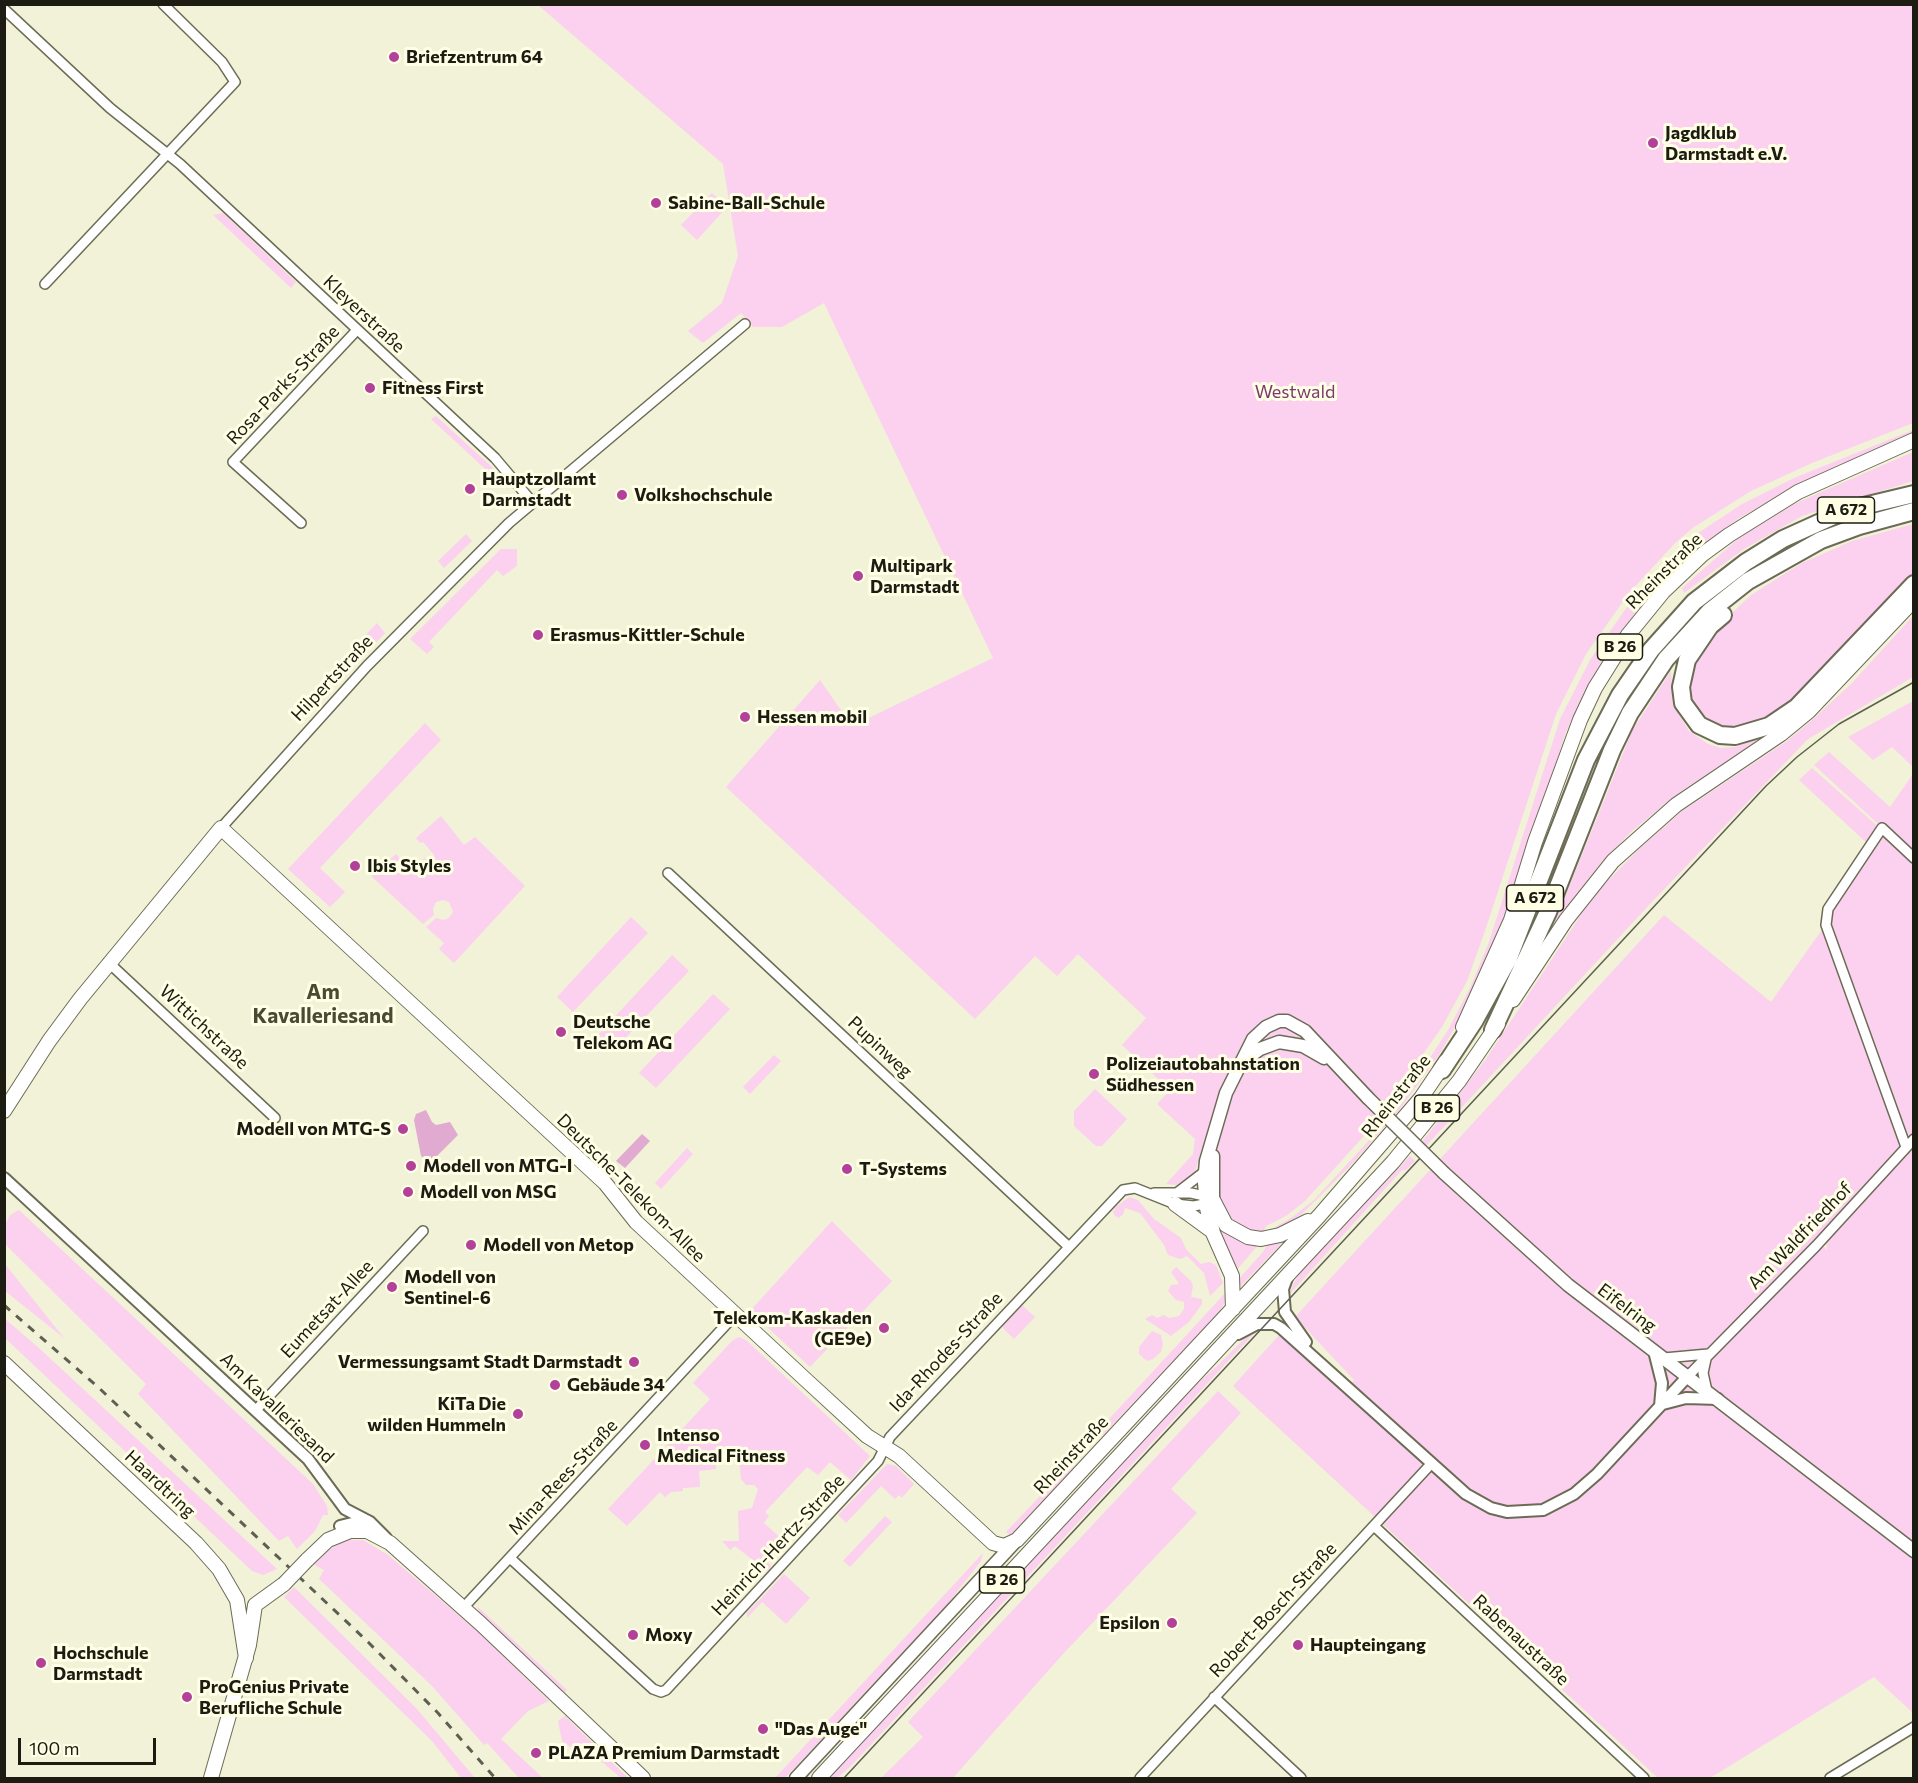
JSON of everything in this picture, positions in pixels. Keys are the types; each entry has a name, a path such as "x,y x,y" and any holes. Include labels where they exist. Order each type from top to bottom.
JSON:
{"highway":[{"name":"A 672","path":"1442,1070 1475,1020 1508,960 1538,890 1582,770 1606,720 1630,677 1658,642 1694,602 1717,582 1783,539 1847,510 1914,494"},
{"name":"A 672","path":"1493,1030 1548,912 1612,750 1650,681 1685,636 1731,593 1821,540 1859,526 1914,511"},
{"path":"1821,540 1747,593 1710,626 1687,660 1681,687 1683,703 1691,717 1708,732 1735,736 1769,726 1783,718 1813,690 1914,584"}],"main road":[{"name":"Rheinstraße","path":"796,1779 1319,1216 1388,1138 1442,1070 1511,920 1535,842 1580,720 1595,688 1628,635 1682,574 1729,535 1798,492 1914,440"},
{"name":"Rheinstraße","path":"819,1779 1414,1137 1459,1081 1566,920 1613,861 1676,805 1781,734 1809,711 1914,600"},
{"name":"Hilpertstraße","path":"4,1111 49,1041 108,962 221,828"},
{"name":"Deutsche-Telekom-Allee","path":"221,828 605,1183 626,1212 867,1436 899,1456 993,1543 1004,1546 1017,1540"},
{"name":"Eifelring","path":"1208,1200 1204,1172 1213,1133 1236,1069 1258,1034 1270,1024 1282,1021 1295,1024 1305,1031 1339,1070 1444,1173 1568,1285 1914,1551"},
{"name":"Eifelring","path":"1236,1069 1254,1052 1279,1042 1303,1046 1339,1070"},
{"name":"Eifelring","path":"1208,1200 1213,1133"},
{"path":"1176,1198 1213,1233"},
{"path":"1208,1200 1226,1225 1237,1233 1254,1239 1280,1235 1319,1216"},
{"path":"1208,1200 1213,1233 1232,1276 1233,1309"},
{"name":"Haardtring","path":"4,1363 196,1543 233,1590 241,1615 246,1658"},
{"path":"233,1590 247,1600 258,1601 268,1597 328,1540 344,1532 363,1530 390,1543"},
{"name":"Am Kavalleriesand","path":"390,1543 463,1608 643,1779"},
{"name":"Haardtring","path":"211,1779 246,1658 252,1615 258,1601"}],"street":[{"path":"45,284 235,82 226,67 163,4"},
{"name":"Kleyerstraße","path":"4,9 110,108 166,154 357,330 499,463 533,503"},
{"name":"Hilpertstraße","path":"221,828 388,644 533,503 745,324"},
{"name":"Rosa-Parks-Straße","path":"301,523 233,462 357,330"},
{"path":"1906,1147 1826,925 1828,909 1882,828 1914,858"},
{"name":"Pupinweg","path":"668,873 1069,1247"},
{"name":"Wittichstraße","path":"108,962 275,1118"},
{"name":"Am Waldfriedhof","path":"1688,1376 1816,1246 1914,1139"},
{"path":"1176,1198 1204,1172"},
{"name":"Am Kavalleriesand","path":"4,1178 308,1459 345,1509 370,1522 390,1543"},
{"path":"1069,1247 1123,1190 1132,1187 1176,1198 1194,1206 1208,1200"},
{"name":"Eumetsat-Allee","path":"256,1410 423,1231"},
{"name":"Ida-Rhodes-Straße","path":"885,1447 890,1437 1069,1247"},
{"path":"1290,1271 1283,1290 1285,1312 1321,1361"},
{"name":"Mina-Rees-Straße","path":"463,1608 735,1315"},
{"path":"1228,1339 1250,1326 1274,1324 1281,1328 1321,1361 1466,1494 1491,1508 1515,1512 1543,1510 1582,1488 1688,1376"},
{"path":"1660,1406 1662,1383 1659,1355 1708,1354 1703,1373 1707,1391"},
{"path":"1660,1406 1686,1398 1718,1399"},
{"name":"Heinrich-Hertz-Straße","path":"510,1557 653,1689 661,1692 666,1690 878,1461 885,1447"},
{"name":"Robert-Bosch-Straße","path":"1140,1779 1431,1464"},
{"path":"328,1540 340,1526 345,1509"},
{"path":"340,1526 362,1523 390,1543"},
{"name":"Rabenaustraße","path":"1374,1526 1644,1779"},
{"path":"1214,1697 1301,1779"},
{"path":"1830,1779 1914,1727"}],"green space":[{"name":"Westwald","path":"538,5 1913,5 1913,423 1812,463 1751,491 1694,527 1675,543 1629,593 1586,654 1556,714 1467,981 1442,1027 1372,1127 1305,1201 1286,1216 1266,1226 1263,1233 1253,1232 1235,1223 1221,1205 1218,1193 1217,1140 1207,1132 1194,1175 1176,1185 1166,1184 1193,1154 1195,1139 1157,1104 1170,1090 1122,1045 1146,1018 1078,954 1057,976 1035,956 975,1019 726,787 820,680 852,726 993,658 824,303 782,327 753,327 741,313 703,343 688,331 722,303 738,256 723,164"},
{"path":"712,193 727,207 697,240 681,225"},
{"path":"223,213 296,282 291,288 213,215"},
{"path":"436,416 503,477 510,487 507,489 431,419"},
{"path":"1913,430 1913,434 1814,477 1739,518 1690,555 1637,611 1604,657 1566,732 1499,938 1467,1006 1439,1055 1400,1109 1353,1163 1301,1215 1272,1232 1275,1227 1314,1200 1374,1135 1407,1093 1448,1030 1470,988 1489,942 1560,719 1590,660 1629,604 1672,554 1689,539 1742,504 1794,478"},
{"path":"1913,452 1913,481 1802,516 1744,549 1684,593 1682,588 1739,538 1796,503"},
{"path":"1913,524 1913,574 1799,699 1769,720 1736,731 1712,727 1695,713 1687,695 1689,670 1710,634 1751,595 1802,563 1852,541"},
{"path":"466,534 472,541 444,568 438,561"},
{"path":"501,549 517,549 517,566 503,576 497,570 429,642 434,647 427,654 410,639"},
{"path":"1913,616 1913,677 1808,739 1650,904 1426,1146 1422,1142 1486,1059 1594,895 1638,850 1681,812 1787,741 1811,721 1852,683"},
{"path":"377,623 385,633 336,685 326,676"},
{"path":"1671,671 1673,706 1689,731 1708,744 1721,748 1736,747 1766,735 1676,795 1631,832 1601,863 1554,924 1632,731"},
{"path":"1913,701 1913,767 1892,747 1873,760 1848,737"},
{"path":"425,723 441,740 320,868 345,892 330,907 288,869"},
{"path":"1829,752 1890,807 1913,774 1913,856 1814,765"},
{"path":"1812,768 1882,830 1913,862 1913,1135 1816,1240 1827,1250 1826,1241 1913,1145 1913,1713 1874,1677 1710,1778 1658,1778 1233,1386 1280,1334 1343,1392 1354,1380 1295,1317 1664,915 1771,1002 1821,931 1870,846 1799,780"},
{"path":"441,816 464,845 475,837 525,886 454,963 439,949 444,943 426,927 436,918 443,920 449,918 453,912 449,902 443,900 436,902 433,908 434,915 423,924 371,876 396,854 401,860 393,867 400,865 403,869 410,863 435,856 423,842 420,843 416,838"},
{"path":"631,917 648,933 573,1012 557,997"},
{"path":"672,955 689,971 614,1050 598,1035"},
{"path":"713,994 730,1009 656,1088 639,1073"},
{"path":"774,1055 781,1061 750,1094 743,1087"},
{"path":"1095,1089 1127,1119 1102,1146 1096,1146 1074,1126 1074,1111"},
{"path":"687,1148 693,1154 661,1189 655,1183"},
{"path":"1410,1156 1415,1161 1406,1170 1402,1170 1287,1297 1298,1275"},
{"path":"1129,1197 1138,1200 1154,1219 1181,1238 1186,1249 1201,1264 1209,1262 1216,1265 1223,1283 1210,1296 1204,1273 1187,1256 1180,1259 1168,1255 1164,1245 1140,1213 1125,1208 1119,1218 1115,1216 1113,1212 1116,1207"},
{"path":"19,1210 313,1484 327,1506 328,1515 323,1515 315,1531 297,1549 288,1536 279,1541 138,1394 146,1384 5,1244 5,1225 10,1215"},
{"path":"832,1221 892,1281 810,1367 750,1311"},
{"path":"1215,1221 1238,1240 1259,1244 1235,1272"},
{"path":"1286,1239 1237,1290 1237,1281 1263,1252 1268,1243"},
{"path":"5,1264 64,1338 5,1291"},
{"path":"1176,1267 1191,1281 1193,1286 1191,1297 1202,1299 1202,1304 1189,1322 1171,1336 1145,1319 1152,1315 1157,1318 1164,1315 1169,1318 1179,1316 1184,1309 1184,1302 1176,1300 1168,1291 1171,1285 1179,1284 1171,1272"},
{"path":"1228,1290 1226,1300 1219,1312 1104,1434 1075,1456"},
{"path":"1022,1305 1035,1317 1014,1339 1002,1327"},
{"path":"4,1318 277,1569 263,1575 252,1571 5,1338"},
{"path":"1259,1328 851,1766 837,1778 829,1778 1188,1392 1251,1332"},
{"path":"1152,1331 1161,1335 1163,1344 1161,1352 1147,1361 1139,1354 1139,1347"},
{"path":"739,1337 746,1340 870,1456 851,1480 830,1462 818,1475 807,1467 765,1512 769,1516 764,1523 784,1541 766,1561 771,1566 767,1572 758,1564 760,1557 754,1561 735,1546 730,1550 722,1541 739,1541 738,1511 752,1508 758,1489 754,1485 746,1485 741,1479 738,1449 731,1449 724,1460 716,1464 716,1469 699,1471 700,1487 683,1488 683,1491 671,1492 665,1497 660,1492 627,1526 608,1509 710,1399 693,1383 732,1341"},
{"path":"1218,1391 1241,1413 1171,1489 1197,1513 1063,1654 953,1778 881,1778 923,1737 908,1722"},
{"path":"887,1464 896,1466 914,1484 902,1498 899,1495 895,1499 881,1486 846,1523 838,1515"},
{"path":"1077,1464 1011,1536 1006,1532 1058,1477"},
{"path":"885,1516 892,1522 850,1567 843,1561"},
{"path":"345,1540 363,1540 388,1555 482,1635 549,1701 528,1711 501,1739 543,1778 519,1778 487,1743 484,1745 432,1686 319,1579 324,1570 309,1562"},
{"path":"983,1553 981,1561 947,1605 785,1778 775,1778"},
{"path":"784,1574 810,1598 786,1624 762,1602 747,1618 747,1613"},
{"path":"294,1587 417,1709 475,1778 461,1778 432,1741 284,1597"},
{"path":"477,1606 567,1690 564,1693 480,1614"},
{"path":"565,1716 628,1778 621,1778 601,1761 589,1761 562,1741 558,1721"}],"shaded area":[{"path":"426,1110 432,1122 436,1125 450,1122 458,1135 430,1163 421,1156 414,1120 416,1114"},
{"path":"642,1134 650,1141 625,1168 616,1161"}],"tram line":[{"path":"844,1778 1766,786 1797,757 1839,724 1914,682"}],"railway":[{"path":"4,1305 99,1388 368,1642 438,1713 495,1778"}],"place":[{"name":"Briefzentrum 64","path":"394,57"},
{"name":"Jagdklub Darmstadt e.V.","path":"1653,143"},
{"name":"Sabine-Ball-Schule","path":"656,203"},
{"name":"Fitness First","path":"370,388"},
{"name":"Hauptzollamt Darmstadt","path":"470,489"},
{"name":"Volkshochschule","path":"622,495"},
{"name":"Multipark Darmstadt","path":"858,576"},
{"name":"Erasmus-Kittler-Schule","path":"538,635"},
{"name":"Hessen mobil","path":"745,717"},
{"name":"Ibis Styles","path":"355,866"},
{"name":"Deutsche Telekom AG","path":"561,1032"},
{"name":"Polizeiautobahnstation Südhessen","path":"1094,1074"},
{"name":"Modell von MTG-S","path":"403,1129"},
{"name":"Modell von MTG-I","path":"411,1166"},
{"name":"T-Systems","path":"847,1169"},
{"name":"Modell von MSG","path":"408,1192"},
{"name":"Modell von Metop","path":"471,1245"},
{"name":"Modell von Sentinel-6","path":"392,1287"},
{"name":"Telekom-Kaskaden (GE9e)","path":"884,1328"},
{"name":"Vermessungsamt Stadt Darmstadt","path":"634,1362"},
{"name":"Gebäude 34","path":"555,1385"},
{"name":"KiTa Die wilden Hummeln","path":"518,1414"},
{"name":"Intenso Medical Fitness","path":"645,1445"},
{"name":"Epsilon","path":"1172,1623"},
{"name":"Moxy","path":"633,1635"},
{"name":"Haupteingang","path":"1298,1645"},
{"name":"Hochschule Darmstadt","path":"41,1663"},
{"name":"ProGenius Private Berufliche Schule","path":"187,1697"},
{"name":"\"Das Auge\"","path":"763,1729"},
{"name":"PLAZA Premium Darmstadt","path":"536,1753"}],"district":[{"name":"Am Kavalleriesand","path":"323,1004"}]}
